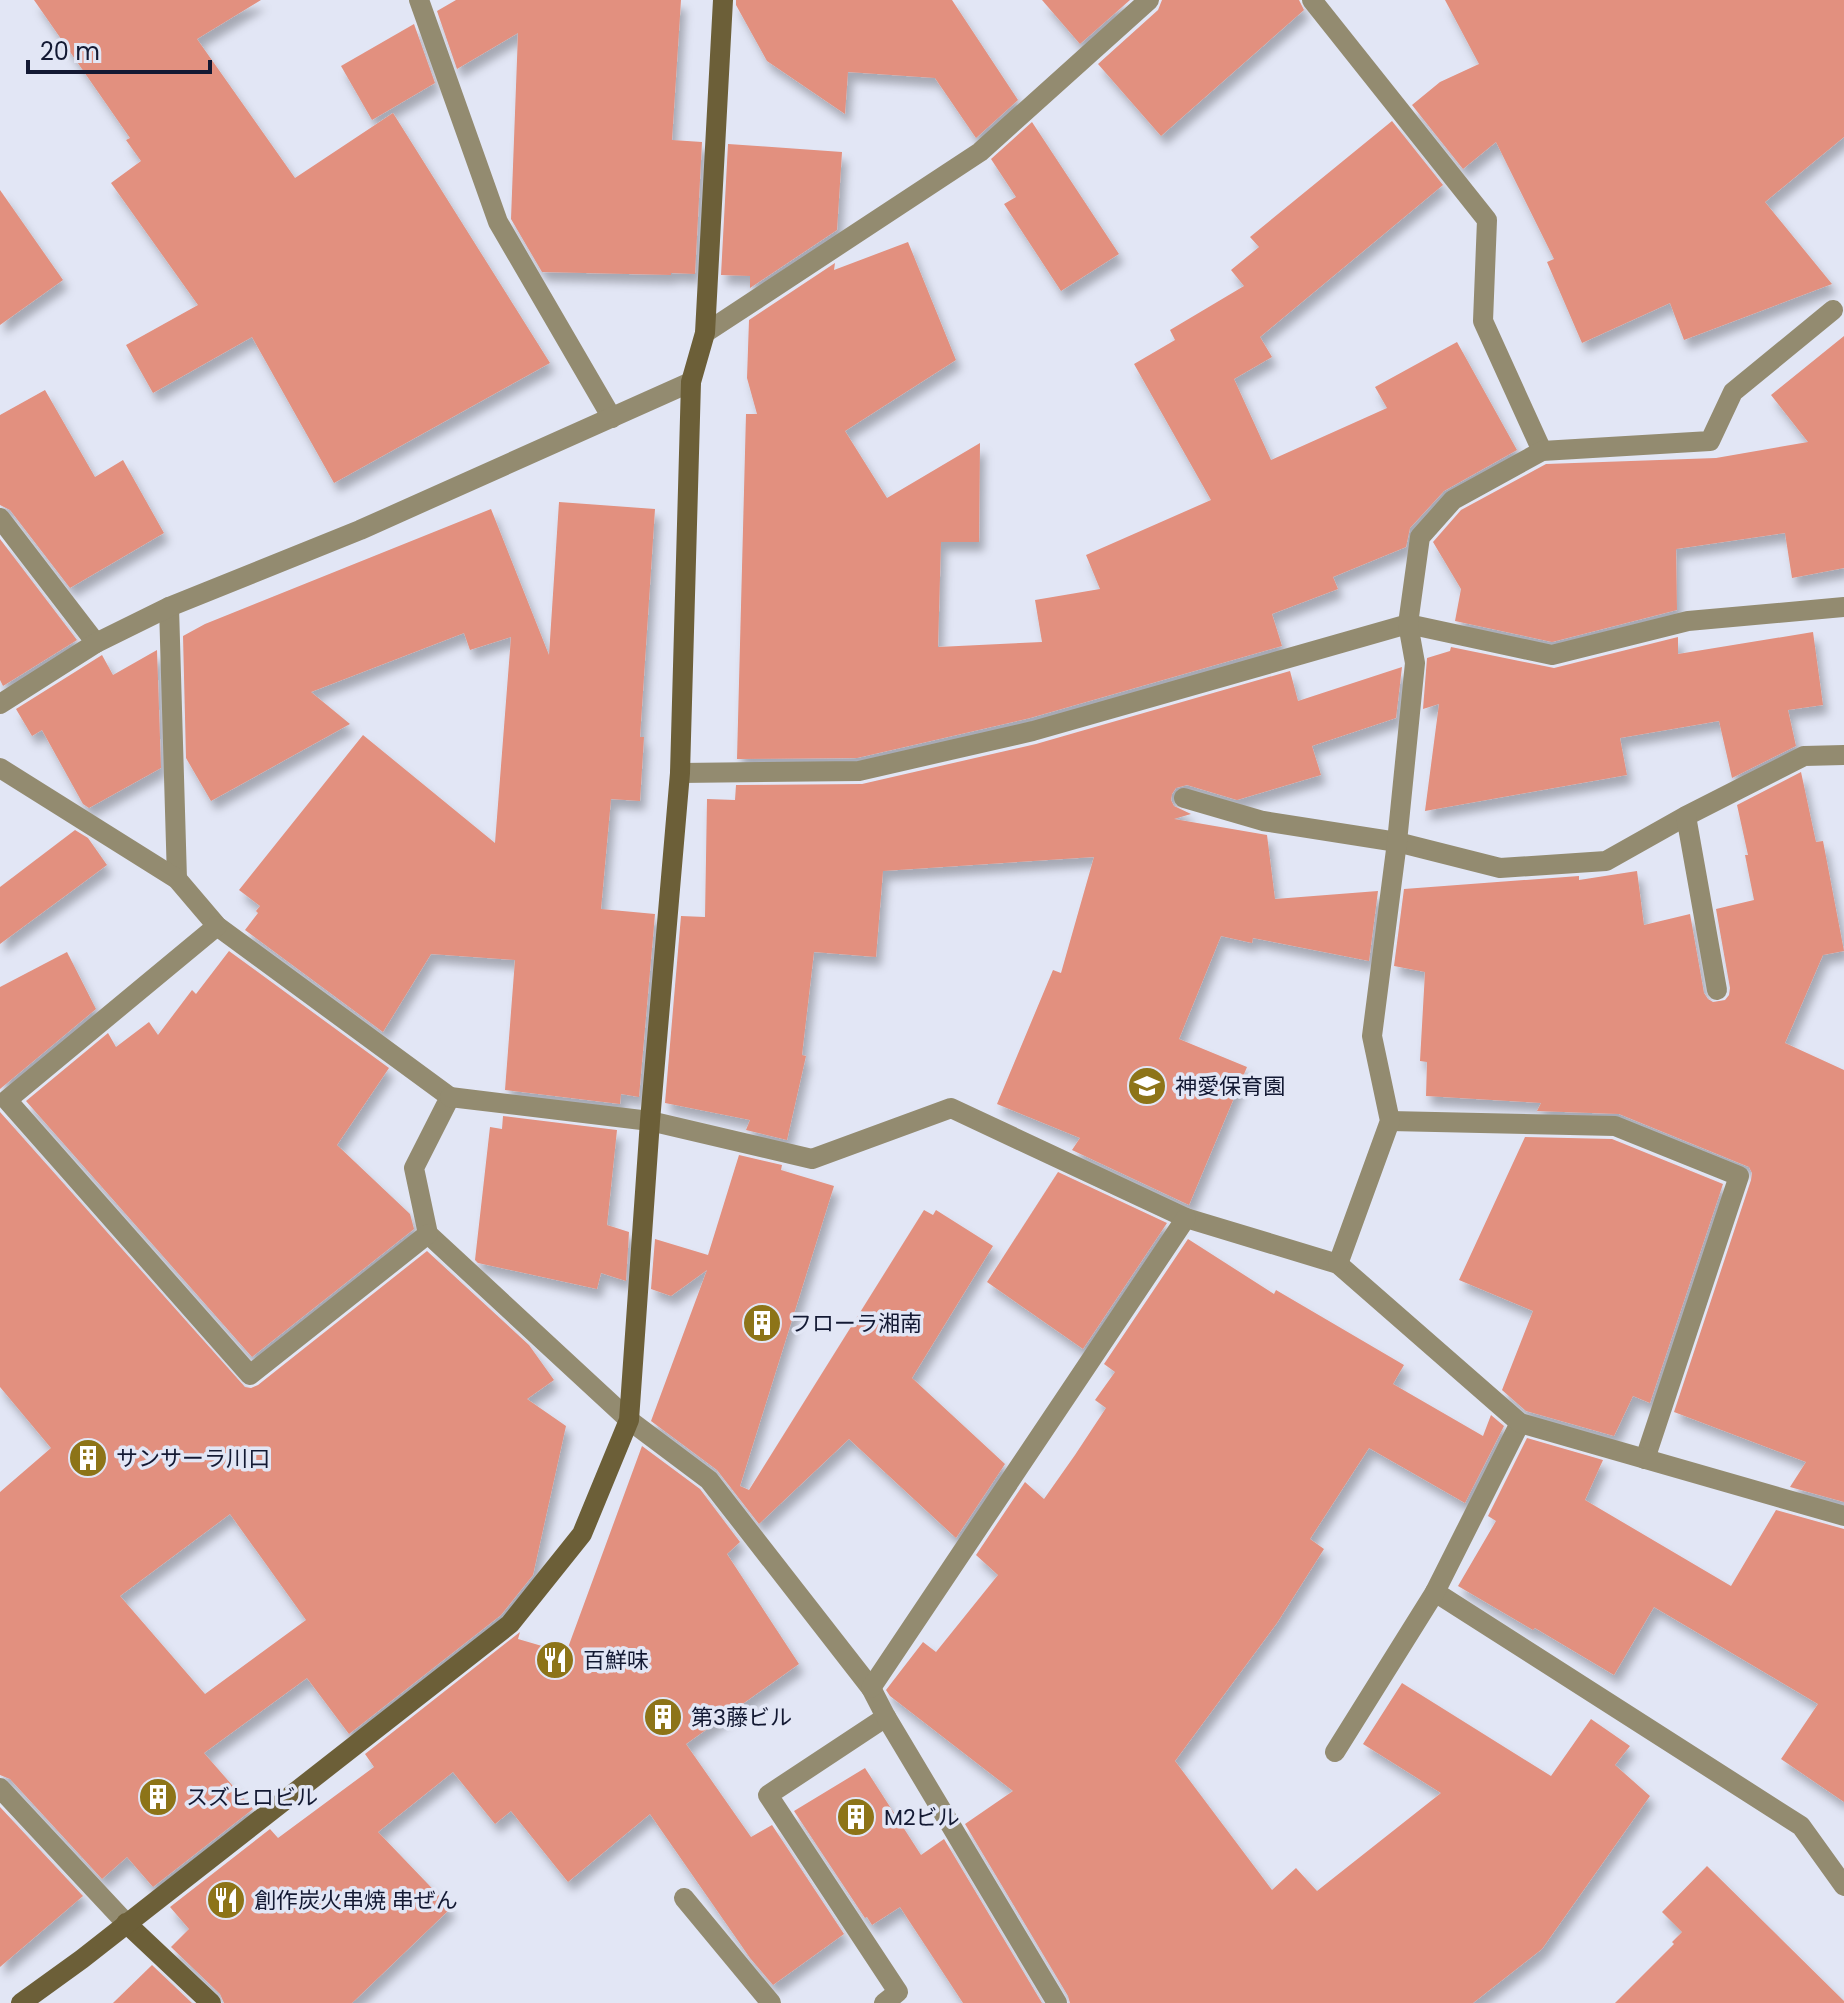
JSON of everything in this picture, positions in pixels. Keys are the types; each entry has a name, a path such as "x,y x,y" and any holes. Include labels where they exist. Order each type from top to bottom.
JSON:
{"street":[{"path":"419,0 498,222 612,418"},
{"path":"21,2003 82,1959 510,1624 582,1534 629,1420 650,1121 680,773 691,382 705,333 723,0"},
{"path":"705,333 980,152 1149,0"},
{"path":"1312,0 1487,220 1483,321 1542,451"},
{"path":"1338,1264 1390,1121 1372,1036 1397,842 1415,663 1408,624 1420,537 1453,500 1542,451 1710,441 1733,392 1833,310"},
{"path":"0,704 96,643 169,607 360,530 691,382"},
{"path":"0,518 96,643"},
{"path":"169,607 177,879"},
{"path":"680,773 859,771 1033,731 1408,624 1552,655 1688,621 1844,607"},
{"path":"1184,798 1263,821 1397,842 1500,868 1606,861 1804,756 1844,755"},
{"path":"0,768 177,879 217,926 450,1097 650,1121 812,1159 951,1108 1186,1218 1338,1264 1520,1423 1844,1516"},
{"path":"1686,816 1717,990"},
{"path":"217,926 7,1100 250,1375 428,1234"},
{"path":"450,1097 414,1168 428,1234 629,1420 709,1480 871,1688 1057,2003"},
{"path":"1390,1121 1615,1126 1739,1176 1645,1459"},
{"path":"871,1688 1186,1218"},
{"path":"1335,1752 1435,1592 1520,1423"},
{"path":"1435,1592 1801,1826 1844,1886"},
{"path":"884,2003 898,1992 768,1795 886,1717"},
{"path":"0,1788 126,1923 211,2003"},
{"path":"684,1898 771,2003"}],"building":[{"path":"34,0 261,0 197,39 295,178 393,113 550,363 334,483 252,337 153,393 126,345 198,305 111,183 141,161 126,140 130,138"},
{"path":"456,0 681,0 672,140 702,142 695,274 542,272 511,219 518,33 457,69 437,11"},
{"path":"736,0 952,0 1018,100 976,138 935,78 848,72 845,114 767,61"},
{"path":"1042,0 1130,0 1080,44"},
{"path":"1162,0 1299,0 1304,10 1161,136 1098,64 1158,10"},
{"path":"1445,0 1844,0 1844,137 1765,202 1832,284 1684,340 1670,303 1582,343 1547,262 1554,259 1496,142 1463,169 1412,105 1440,82 1479,64"},
{"path":"414,24 435,83 372,120 341,66"},
{"path":"1392,121 1443,185 1260,337 1272,357 1234,379 1271,460 1387,408 1375,387 1457,342 1517,450 1444,491 1410,528 1406,547 1333,577 1338,589 1272,614 1282,646 1030,718 857,758 737,759 746,414 757,414 747,378 749,320 835,263 834,270 908,242 956,360 845,431 887,498 980,443 979,542 941,542 938,647 1042,642 1035,600 1100,589 1086,555 1211,500 1134,364 1175,340 1170,330 1244,286 1231,270 1259,247 1250,237"},
{"path":"1032,122 1119,254 1061,291 1004,204 1016,197 991,159"},
{"path":"728,144 842,152 837,230 750,288 750,276 721,275"},
{"path":"0,190 63,280 0,325"},
{"path":"1844,336 1844,568 1792,578 1785,533 1676,549 1677,610 1552,642 1455,621 1461,589 1433,542 1461,510 1546,464 1716,458 1808,442 1771,395"},
{"path":"45,390 95,477 123,460 164,533 70,588 10,510 0,505 0,415"},
{"path":"559,502 655,509 640,737 644,737 640,801 611,799 601,909 655,914 639,1097 621,1094 620,1104 505,1090 515,960 431,954 383,1032 245,930 260,906 239,890 363,735 495,843 511,637 470,650 464,633 311,692 350,724 211,801 186,758 183,636 205,624 491,509 549,655"},
{"path":"0,539 77,640 3,686 0,680"},
{"path":"1813,632 1823,705 1788,710 1796,746 1732,778 1719,721 1620,738 1627,775 1425,811 1439,704 1423,709 1427,658 1450,651 1451,647 1554,668 1678,637 1678,654"},
{"path":"157,650 161,768 89,808 83,804 42,730 32,736 16,709 102,655 113,675"},
{"path":"1402,667 1396,718 1312,746 1321,775 1237,800 1187,785 1176,788 1172,794 1174,806 1191,814 1174,819 1267,835 1275,899 1378,891 1369,961 1253,938 1252,943 1221,936 1179,1039 1247,1067 1189,1205 1072,1150 1080,1138 997,1104 1053,970 1061,973 1094,857 883,871 876,957 814,952 802,1055 806,1056 787,1140 746,1130 750,1120 665,1103 681,916 705,917 707,799 735,800 736,785 862,784 1036,744 1290,671 1298,701"},
{"path":"1801,772 1816,842 1823,841 1844,951 1823,955 1785,1043 1844,1070 1844,1502 1790,1487 1806,1462 1674,1412 1751,1180 1749,1167 1619,1114 1537,1111 1541,1103 1426,1096 1427,1062 1420,1061 1425,972 1394,966 1404,889 1579,876 1579,880 1637,871 1644,925 1690,914 1704,993 1713,1002 1725,1000 1730,988 1716,909 1754,900 1737,805"},
{"path":"75,830 88,838 107,865 0,944 0,887"},
{"path":"229,951 389,1068 337,1145 410,1214 414,1229 252,1357 26,1101 108,1033 116,1047 149,1022 158,1035 192,990 196,994"},
{"path":"67,952 96,1009 0,1089 0,987"},
{"path":"0,1112 245,1387 258,1385 427,1251 529,1345 554,1380 527,1399 566,1426 533,1575 501,1615 349,1734 307,1678 204,1753 253,1809 153,1887 127,1857 102,1879 10,1779 0,1775 0,1492 51,1448 0,1387","holes":["230,1514 306,1620 205,1694 120,1596"]},
{"path":"503,1116 617,1130 607,1225 629,1232 626,1281 601,1273 597,1289 475,1260 490,1127 502,1129"},
{"path":"1525,1137 1612,1139 1723,1184 1650,1403 1633,1396 1614,1436 1526,1411 1502,1390 1533,1311 1459,1280"},
{"path":"739,1155 782,1165 781,1170 834,1186 740,1486 749,1490 924,1210 933,1215 936,1210 993,1246 912,1378 1005,1464 956,1538 849,1439 759,1524 717,1470 651,1421 707,1270 671,1296 651,1289 655,1239 708,1255"},
{"path":"1058,1172 1167,1223 1083,1349 987,1282"},
{"path":"1188,1239 1274,1294 1276,1290 1404,1365 1393,1384 1483,1436 1491,1415 1504,1426 1465,1503 1369,1448 1310,1539 1324,1549 1277,1623 1175,1761 1272,1890 1296,1868 1317,1891 1441,1793 1363,1744 1402,1683 1551,1776 1591,1719 1630,1746 1615,1765 1650,1796 1542,1949 1473,2003 1070,2003 965,1824 1013,1791 886,1690 923,1642 936,1652 998,1575 976,1555 1025,1482 1044,1499 1075,1455 1106,1408 1095,1400 1115,1372 1104,1364"},
{"path":"1527,1438 1603,1460 1585,1500 1731,1586 1776,1510 1844,1529 1844,1802 1781,1759 1818,1704 1654,1607 1614,1675 1458,1586 1496,1521 1488,1516"},
{"path":"642,1446 700,1489 740,1542 727,1554 799,1664 686,1744 751,1837 772,1825 844,1934 773,1985 750,1958 650,1814 568,1882 511,1811 495,1824 453,1772 378,1832 451,1908 352,2003 224,2003 220,1994 171,1947 189,1929 170,1907 270,1829 278,1838 374,1767 365,1754 520,1632 518,1639 566,1653"},
{"path":"865,1768 921,1855 944,1839 1042,2003 963,2003 900,1907 872,1925 865,1918 794,1811"},
{"path":"0,1807 83,1896 0,1967"},
{"path":"1707,1866 1844,2003 1615,2003 1674,1944 1672,1942 1682,1932 1662,1912"},
{"path":"152,1965 192,2003 113,2003"}],"place":[{"name":"神愛保育園","path":"1147,1086"},
{"name":"フローラ湘南","path":"762,1323"},
{"name":"サンサーラ川口","path":"88,1458"},
{"name":"百鮮味","path":"555,1660"},
{"name":"第3藤ビル","path":"663,1717"},
{"name":"スズヒロビル","path":"158,1797"},
{"name":"M2ビル","path":"856,1817"},
{"name":"創作炭火串焼 串ぜん","path":"226,1900"}]}
